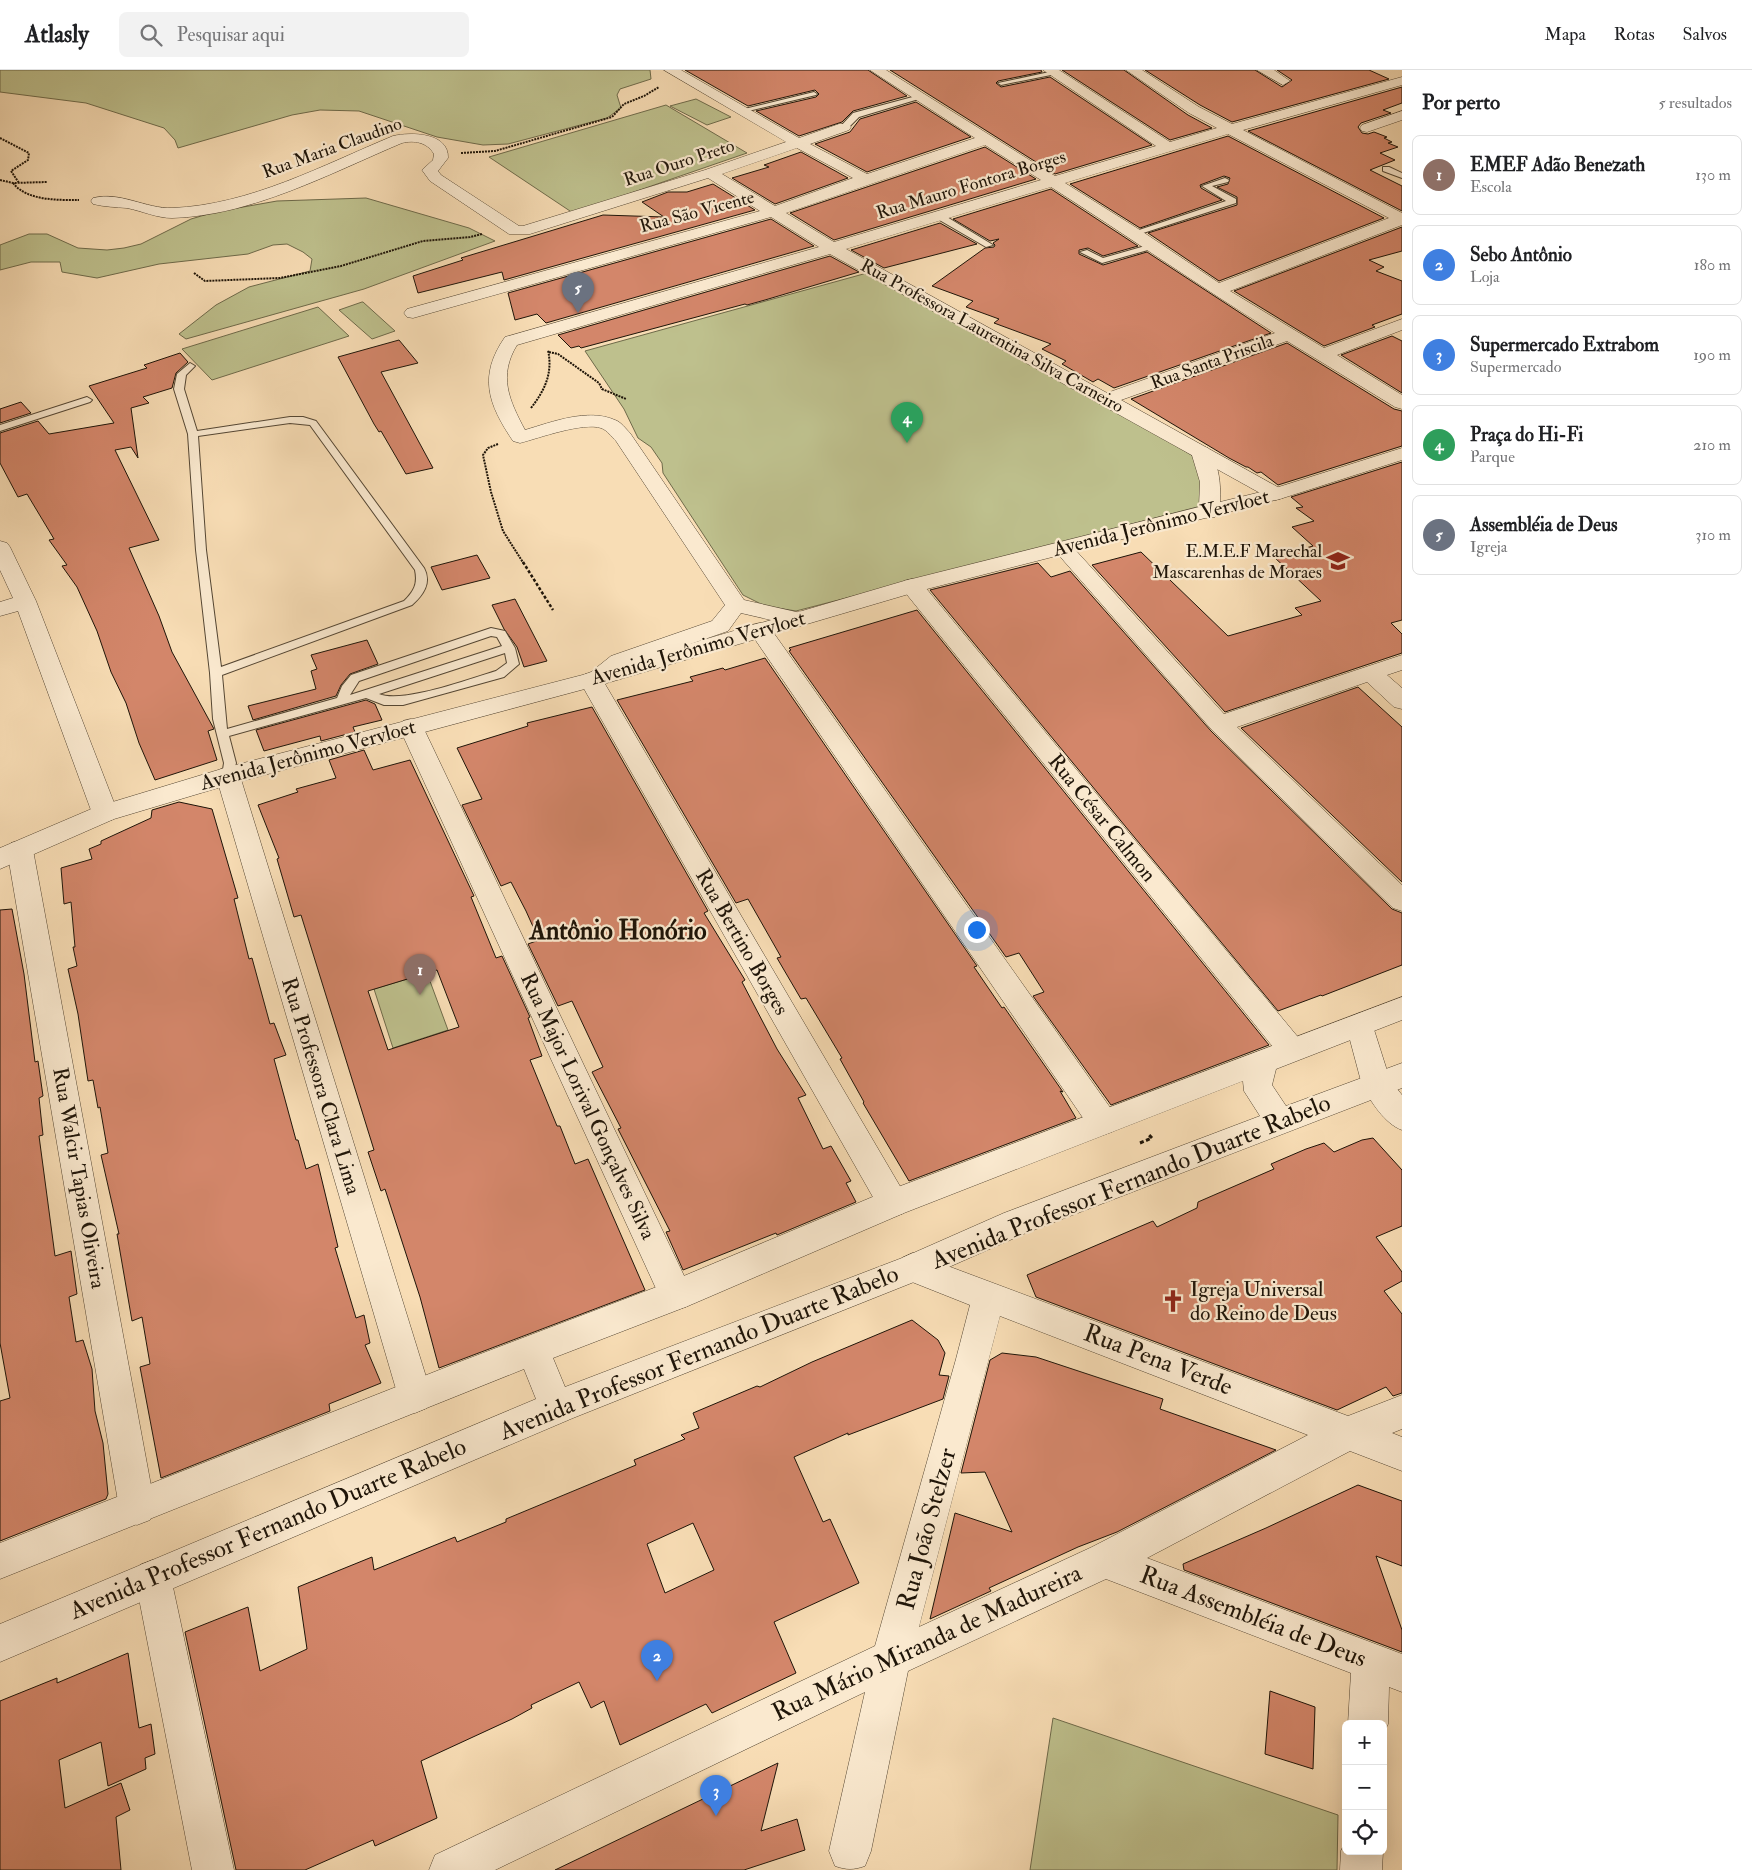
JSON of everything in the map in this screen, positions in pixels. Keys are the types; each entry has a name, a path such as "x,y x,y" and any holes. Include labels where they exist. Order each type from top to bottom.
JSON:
{"street":[{"path":"671,70 798,143 866,178"},
{"path":"877,70 988,139 1050,182 1134,233 1217,290 1402,403"},
{"path":"1133,70 1194,110 1402,219"},
{"path":"1264,70 1283,81"},
{"path":"1398,70 1402,71"},
{"path":"1052,71 1169,148"},
{"name":"Rua Mauro Fontora Borges","path":"510,418 496,380 497,368 502,353 511,341 832,248 1050,182 1402,81"},
{"path":"1367,128 1402,115"},
{"name":"Rua Ouro Preto","path":"518,229 710,173 844,127"},
{"name":"Rua Maria Claudino","path":"99,201 130,204 162,212 182,213 208,210 240,202 281,188 398,139 416,137 434,145 442,155 440,160 430,170 434,178 518,229"},
{"name":"Rua São Vicente","path":"413,314 773,212 866,178 988,139"},
{"name":"Rua Professora Laurentina Silva Carneiro","path":"710,173 832,248 1276,494"},
{"path":"1217,290 1402,219"},
{"path":"1322,355 1402,324"},
{"name":"Rua Santa Priscila","path":"1107,400 1289,334"},
{"path":"510,418 520,437 580,423 598,421 609,424 623,437 736,605 797,619"},
{"path":"1201,452 1209,470 1212,484 1208,513"},
{"name":"Avenida Jerônimo Vervloet","path":"10,854 105,813 228,776 595,679 912,586 1208,513 1276,494 1402,454"},
{"path":"0,548 25,601 105,813"},
{"path":"1063,548 1220,724 1402,902"},
{"name":"Rua César Calmon","path":"912,586 1292,1050"},
{"path":"0,609 25,601"},
{"path":"595,679 619,661 720,626 736,605"},
{"path":"760,630 1103,1122"},
{"path":"1220,724 1402,662"},
{"path":"1370,672 1402,701"},
{"name":"Rua Bertino Borges","path":"595,679 893,1203"},
{"name":"Rua Major Lorival Gonçalves Silva","path":"411,727 676,1295"},
{"name":"Rua Professora Clara Lima","path":"228,776 415,1396"},
{"name":"Rua Walcir Tapias Oliveira","path":"10,854 137,1507"},
{"path":"0,1561 415,1396 676,1295 893,1203 1402,1008"},
{"path":"1360,1025 1389,1080 1402,1117"},
{"path":"1264,1061 1257,1085 1279,1121"},
{"name":"Avenida Professor Fernando Duarte Rabelo","path":"0,1642 556,1408 913,1268 1015,1223 1389,1080"},
{"name":"Rua Pena Verde","path":"913,1268 1402,1454"},
{"name":"Rua João Stelzer","path":"850,1851 891,1659 971,1368 988,1296"},
{"path":"534,1351 556,1408"},
{"name":"Rua Mário Miranda de Madureira","path":"450,1870 891,1659 1105,1560 1349,1433 1402,1412"},
{"name":"Rua Assembléia de Deus","path":"1105,1560 1386,1668"},
{"path":"153,1578 213,1870"},
{"path":"1369,1720 1386,1668"},
{"path":"1361,1870 1362,1855"}],"lane":[{"path":"1002,83 1052,71"},
{"path":"794,90 802,96"},
{"path":"740,110 814,94"},
{"path":"844,127 856,116 920,97"},
{"path":"1386,169 1402,176"},
{"path":"1134,233 1233,201 1206,186 1225,180"},
{"path":"939,216 989,245"},
{"path":"1084,252 1102,261 1152,246"},
{"path":"190,366 182,374 179,389 193,434 201,550 216,673 219,719 230,763 228,776"},
{"path":"0,428 87,400"},
{"path":"193,434 290,420 303,420 313,423 420,570 423,581 420,592 408,603 216,673"},
{"path":"342,701 348,686 355,678 478,635 491,632 502,634 509,648 513,664 500,674 403,701 384,701 367,694"},
{"path":"223,734 367,694 509,648"}],"path":[{"path":"434,145 451,152 463,153 486,153 507,148 612,116 624,104 644,96 659,87"},
{"path":"0,138 29,153 28,160 11,171 19,183"},
{"path":"0,180 13,183 47,182"},
{"path":"13,183 15,188 21,192 55,200 99,201"},
{"path":"194,274 205,281 280,278 341,266 423,241 470,237 518,229"},
{"path":"510,418 525,415 545,390 550,375 549,352 545,330"},
{"path":"549,352 558,354 598,383 602,389 626,400"},
{"path":"520,437 488,448 483,455 490,492 503,530 553,610"}],"green space":[{"path":"0,70 650,70 651,79 620,89 617,95 621,108 607,118 508,144 483,145 437,137 359,111 320,110 292,115 178,148 175,140 164,128 86,103 0,92"},
{"path":"696,99 731,117 707,125 670,106"},
{"path":"666,105 747,153 573,213 489,157"},
{"path":"366,198 469,228 495,241 364,289 186,339 179,334 216,305 249,287 310,271 312,259 287,244 273,245 248,254 159,264 97,278 62,272 60,262 31,262 0,270 0,245 29,234 47,234 78,248 107,250 141,244 191,219 215,212 277,201"},
{"path":"867,273 1014,348 1203,462 1205,505 796,611 765,606 743,595 663,473 662,463 651,447 638,438 624,409 585,351"},
{"path":"363,302 395,331 372,339 339,310"},
{"path":"318,307 349,336 212,380 182,349"},
{"path":"427,973 448,1030 393,1048 374,989"},
{"path":"1053,1718 1338,1815 1337,1870 1030,1870"}],"building":[{"path":"685,70 868,70 907,96 853,111 842,122 799,136 756,111 816,97 819,94 815,90 748,106"},
{"path":"890,70 1041,70 1042,72 996,83 1001,87 1050,77 1152,145 1055,174"},
{"path":"1062,70 1124,70 1188,115 1212,128 1170,140"},
{"path":"1145,70 1255,70 1282,87 1292,80 1277,70 1369,70 1389,79 1232,122 1200,105"},
{"path":"1402,87 1402,103 1383,110 1391,113 1361,123 1358,127 1362,133 1374,132 1387,137 1384,138 1392,142 1388,143 1398,147 1380,153 1395,160 1370,170 1402,186 1402,211 1248,131"},
{"path":"916,102 971,137 867,172 815,144 850,132 860,119"},
{"path":"1228,136 1384,218 1219,281 1148,233 1237,205 1237,197 1217,187 1228,184 1230,178 1224,176 1200,185 1201,188 1222,200 1140,228 1070,184"},
{"path":"985,147 1036,179 834,240 790,213"},
{"path":"801,152 848,178 775,204 732,178 769,167 764,165"},
{"path":"713,184 755,210 504,280 502,272 418,293 413,276 463,260 461,258 603,215 664,217 642,202 668,192 687,192"},
{"path":"1051,189 1138,246 1103,256 1088,248 1079,250 1079,254 1103,265 1147,252 1271,333 1114,388 1098,379 1093,382 1062,364 1066,361 1042,349 1051,344 994,323 999,319 966,307 973,301 932,286 985,248 994,247 993,243 999,239 990,241 953,219"},
{"path":"771,219 814,246 546,323 537,314 515,320 508,293"},
{"path":"940,223 977,244 884,268 851,250"},
{"path":"1402,227 1402,251 1369,260 1384,267 1376,271 1402,281 1402,314 1372,325 1375,327 1324,346 1234,291"},
{"path":"830,256 859,272 747,305 581,348 579,346 571,348 558,335"},
{"path":"1392,336 1402,341 1402,393 1341,355"},
{"path":"399,340 418,363 381,372 433,468 406,474 381,431 379,432 374,424 338,357"},
{"path":"1287,343 1394,409 1402,411 1402,446 1278,485 1261,472 1257,473 1229,458 1131,399"},
{"path":"180,353 188,362 176,373 172,388 143,397 149,403 131,408 138,458 131,447 115,450 159,540 129,548 159,616 172,652 214,729 208,731 217,760 155,780 139,743 126,703 111,672 97,631 77,587 62,566 67,565 49,540 54,539 27,494 18,497 0,463 0,433 38,421 49,434 114,423 89,386 147,368 144,365"},
{"path":"21,402 31,413 0,423 0,409"},
{"path":"1402,462 1402,620 1391,623 1402,634 1402,653 1225,712 1092,565 1141,552 1228,636 1302,615 1295,608 1321,601 1274,557 1313,546 1292,527 1314,521 1296,508 1303,507 1291,497"},
{"path":"477,555 490,578 442,590 431,567"},
{"path":"1038,563 1051,577 1070,571 1211,731 1392,909 1402,913 1402,965 1278,1011 930,590"},
{"path":"515,599 547,661 524,667 517,647 504,629 492,605"},
{"path":"917,610 1269,1045 1111,1105 1033,996 1044,992 1019,953 1006,957 789,651 791,650 789,648"},
{"path":"367,640 378,664 350,674 341,685 336,696 253,720 248,706 316,689 311,671 317,669 311,655"},
{"path":"765,658 977,966 974,967 1002,1008 1004,1007 1063,1092 1060,1091 1076,1118 909,1181 863,1103 840,1059 842,1058 806,998 801,999 777,958 781,957 748,899 736,903 617,700 693,681 690,677 723,668 725,670"},
{"path":"1358,687 1402,727 1402,882 1241,728"},
{"path":"366,700 375,704 382,720 353,727 355,732 321,741 320,736 264,751 256,730"},
{"path":"592,707 708,911 704,913 745,980 742,982 777,1049 806,1095 798,1098 823,1149 831,1146 851,1181 846,1183 856,1202 777,1235 776,1233 683,1270 666,1232 670,1231 618,1129 621,1128 592,1072 603,1067 572,1001 558,1006 528,944 539,940 526,911 511,882 501,886 462,805 482,799 457,748 528,726 527,723"},
{"path":"364,750 373,770 410,760 474,896 471,897 496,958 502,956 530,1017 528,1018 542,1056 530,1060 557,1126 560,1126 575,1164 588,1159 645,1290 439,1368 420,1297 385,1189 381,1191 368,1152 374,1150 301,915 294,917 277,859 279,858 258,805 298,792 296,789 336,778 329,760","holes":["437,970 459,1027 388,1050 368,991"]},
{"path":"179,802 212,809 238,898 234,899 249,959 252,958 270,1024 274,1023 286,1055 274,1059 296,1140 298,1140 306,1169 318,1164 338,1247 335,1248 356,1318 364,1315 370,1343 365,1345 381,1383 329,1404 330,1411 161,1478 140,1367 150,1364 142,1317 132,1321 117,1234 119,1234 101,1155 108,1153 100,1107 98,1108 93,1080 88,1081 78,1014 68,969 77,966 73,947 75,947 71,902 64,904 61,868 92,859 89,849 101,844 101,841 151,818 152,810"},
{"path":"12,909 24,974 35,1062 38,1061 43,1096 39,1098 43,1135 39,1136 55,1256 71,1251 77,1294 69,1297 76,1342 83,1340 92,1369 95,1411 103,1443 108,1494 106,1499 0,1541 0,1401 10,1398 0,1343 0,910"},
{"path":"1373,1138 1402,1170 1402,1226 1376,1237 1402,1272 1402,1281 1384,1291 1402,1314 1402,1393 1393,1396 1386,1387 1337,1410 1036,1297 1027,1275 1153,1221 1157,1227 1197,1208 1198,1202 1274,1169 1271,1164 1306,1149 1324,1143 1334,1152 1362,1140"},
{"path":"912,1320 938,1340 945,1353 939,1375 949,1376 943,1399 848,1435 848,1433 794,1457 823,1522 830,1519 859,1583 774,1622 796,1673 712,1713 706,1704 620,1745 604,1701 591,1708 579,1682 531,1705 532,1708 512,1719 421,1761 437,1818 375,1846 373,1840 305,1870 236,1870 185,1632 248,1607 260,1671 307,1649 298,1587 372,1557 374,1570 455,1537 457,1542 506,1522 506,1519 636,1465 634,1460 685,1439 681,1435 699,1428 693,1413 757,1386 760,1387 812,1362","holes":["693,1523 714,1570 665,1593 647,1544"]},
{"path":"1002,1353 1036,1357 1163,1399 1160,1409 1276,1450 1117,1532 1078,1547 989,1588 991,1591 930,1619 955,1513 1012,1532 985,1472 961,1473 990,1360"},
{"path":"1358,1485 1402,1501 1402,1566 1376,1556 1402,1630 1402,1652 1184,1570 1183,1564"},
{"path":"128,1653 139,1728 151,1724 155,1754 145,1758 146,1769 108,1786 101,1742 59,1760 65,1808 121,1783 130,1810 116,1817 121,1870 0,1870 0,1701 57,1678 57,1683"},
{"path":"1270,1691 1315,1707 1313,1769 1265,1754"},
{"path":"778,1763 761,1831 797,1819 805,1850 744,1870 555,1870"}],"place":[{"name":"Assembléia de Deus","path":"578,313"},
{"name":"Praça do Hi-Fi","path":"907,443"},
{"name":"E.M.E.F Marechal Mascarenhas de Moraes","path":"1338,561"},
{"name":"EMEF Adão Benezath","path":"420,995"},
{"name":"Igreja Universal do Reino de Deus","path":"1173,1301"},
{"name":"Sebo Antônio","path":"657,1681"},
{"name":"Supermercado Extrabom","path":"716,1816"}],"district":[{"name":"Antônio Honório","path":"618,931"}]}
